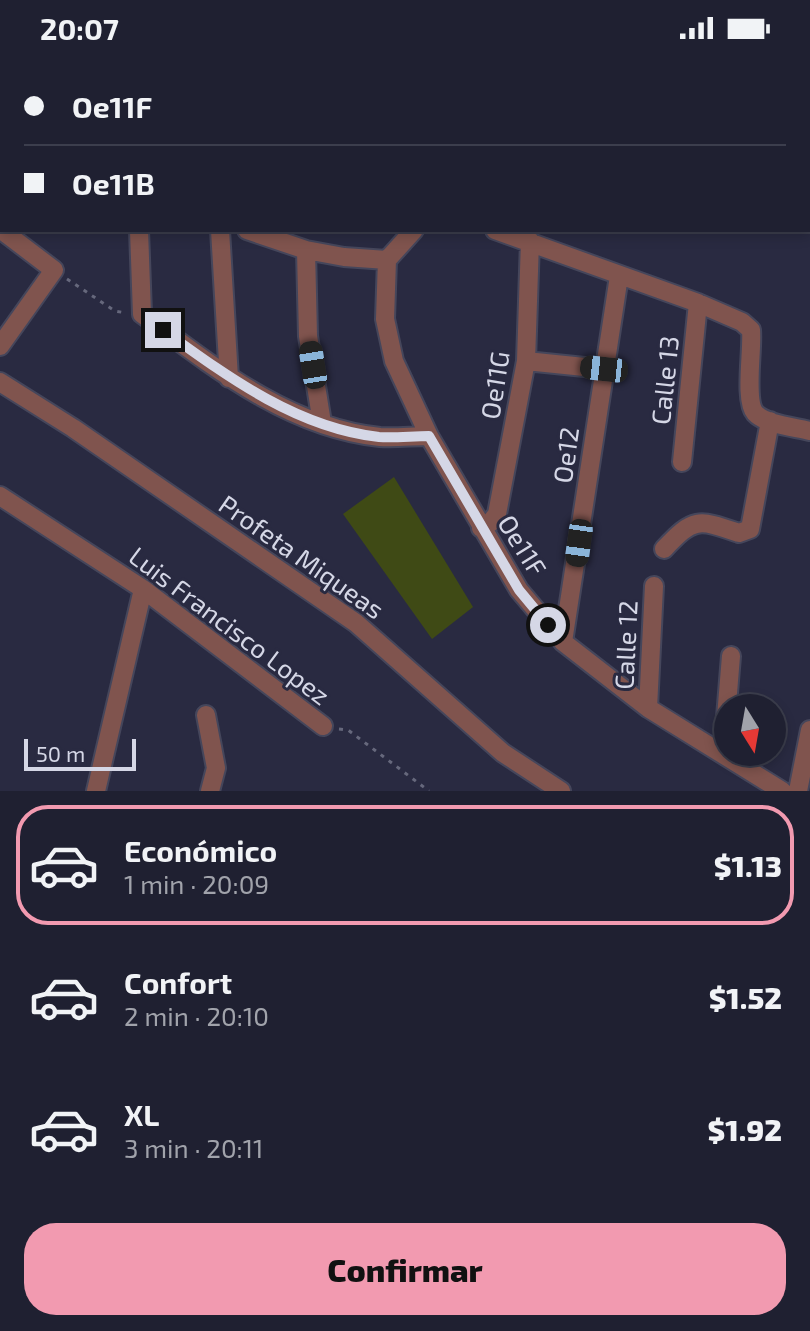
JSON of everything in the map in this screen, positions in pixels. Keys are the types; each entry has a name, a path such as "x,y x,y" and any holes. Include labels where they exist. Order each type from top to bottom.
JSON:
{"street":[{"path":"0,346 54,270 4,232"},
{"path":"139,232 142,314 229,378 275,403 322,423 379,437 429,436"},
{"path":"220,232 229,378"},
{"path":"253,232 306,250 387,260 412,232"},
{"path":"501,232 742,322 751,330 750,401 756,414 770,421 810,431"},
{"name":"Oe11G","path":"481,528 497,514 526,361 530,241"},
{"path":"306,250 308,336 322,423"},
{"name":"Oe11F","path":"387,260 385,319 394,361 429,436 519,590 563,642 648,708 714,748"},
{"name":"Oe12","path":"563,642 619,276"},
{"name":"Calle 13","path":"682,462 698,303"},
{"path":"526,361 604,369"},
{"name":"Profeta Miqueas","path":"0,382 73,428 356,623 503,753 561,791"},
{"path":"664,549 684,527 695,522 706,521 739,533 750,529 763,472 770,421"},
{"name":"Luis Francisco Lopez","path":"0,496 143,589 323,726"},
{"name":"Calle 12","path":"648,708 654,586"},
{"path":"96,791 143,589"},
{"path":"728,694 731,656"},
{"path":"206,715 216,768 210,791"},
{"path":"798,791 810,730"},
{"name":"Oe11F","path":"742,766 782,791"}],"path":[{"path":"54,270 115,311 142,314"},
{"name":"Luis Francisco Lopez","path":"323,726 348,730 429,791"}],"green space":[{"path":"394,477 473,607 432,639 343,514"}],"route":[{"path":"163,330 229,378 275,403 322,423 379,437 429,436 519,590 548,625"}]}
